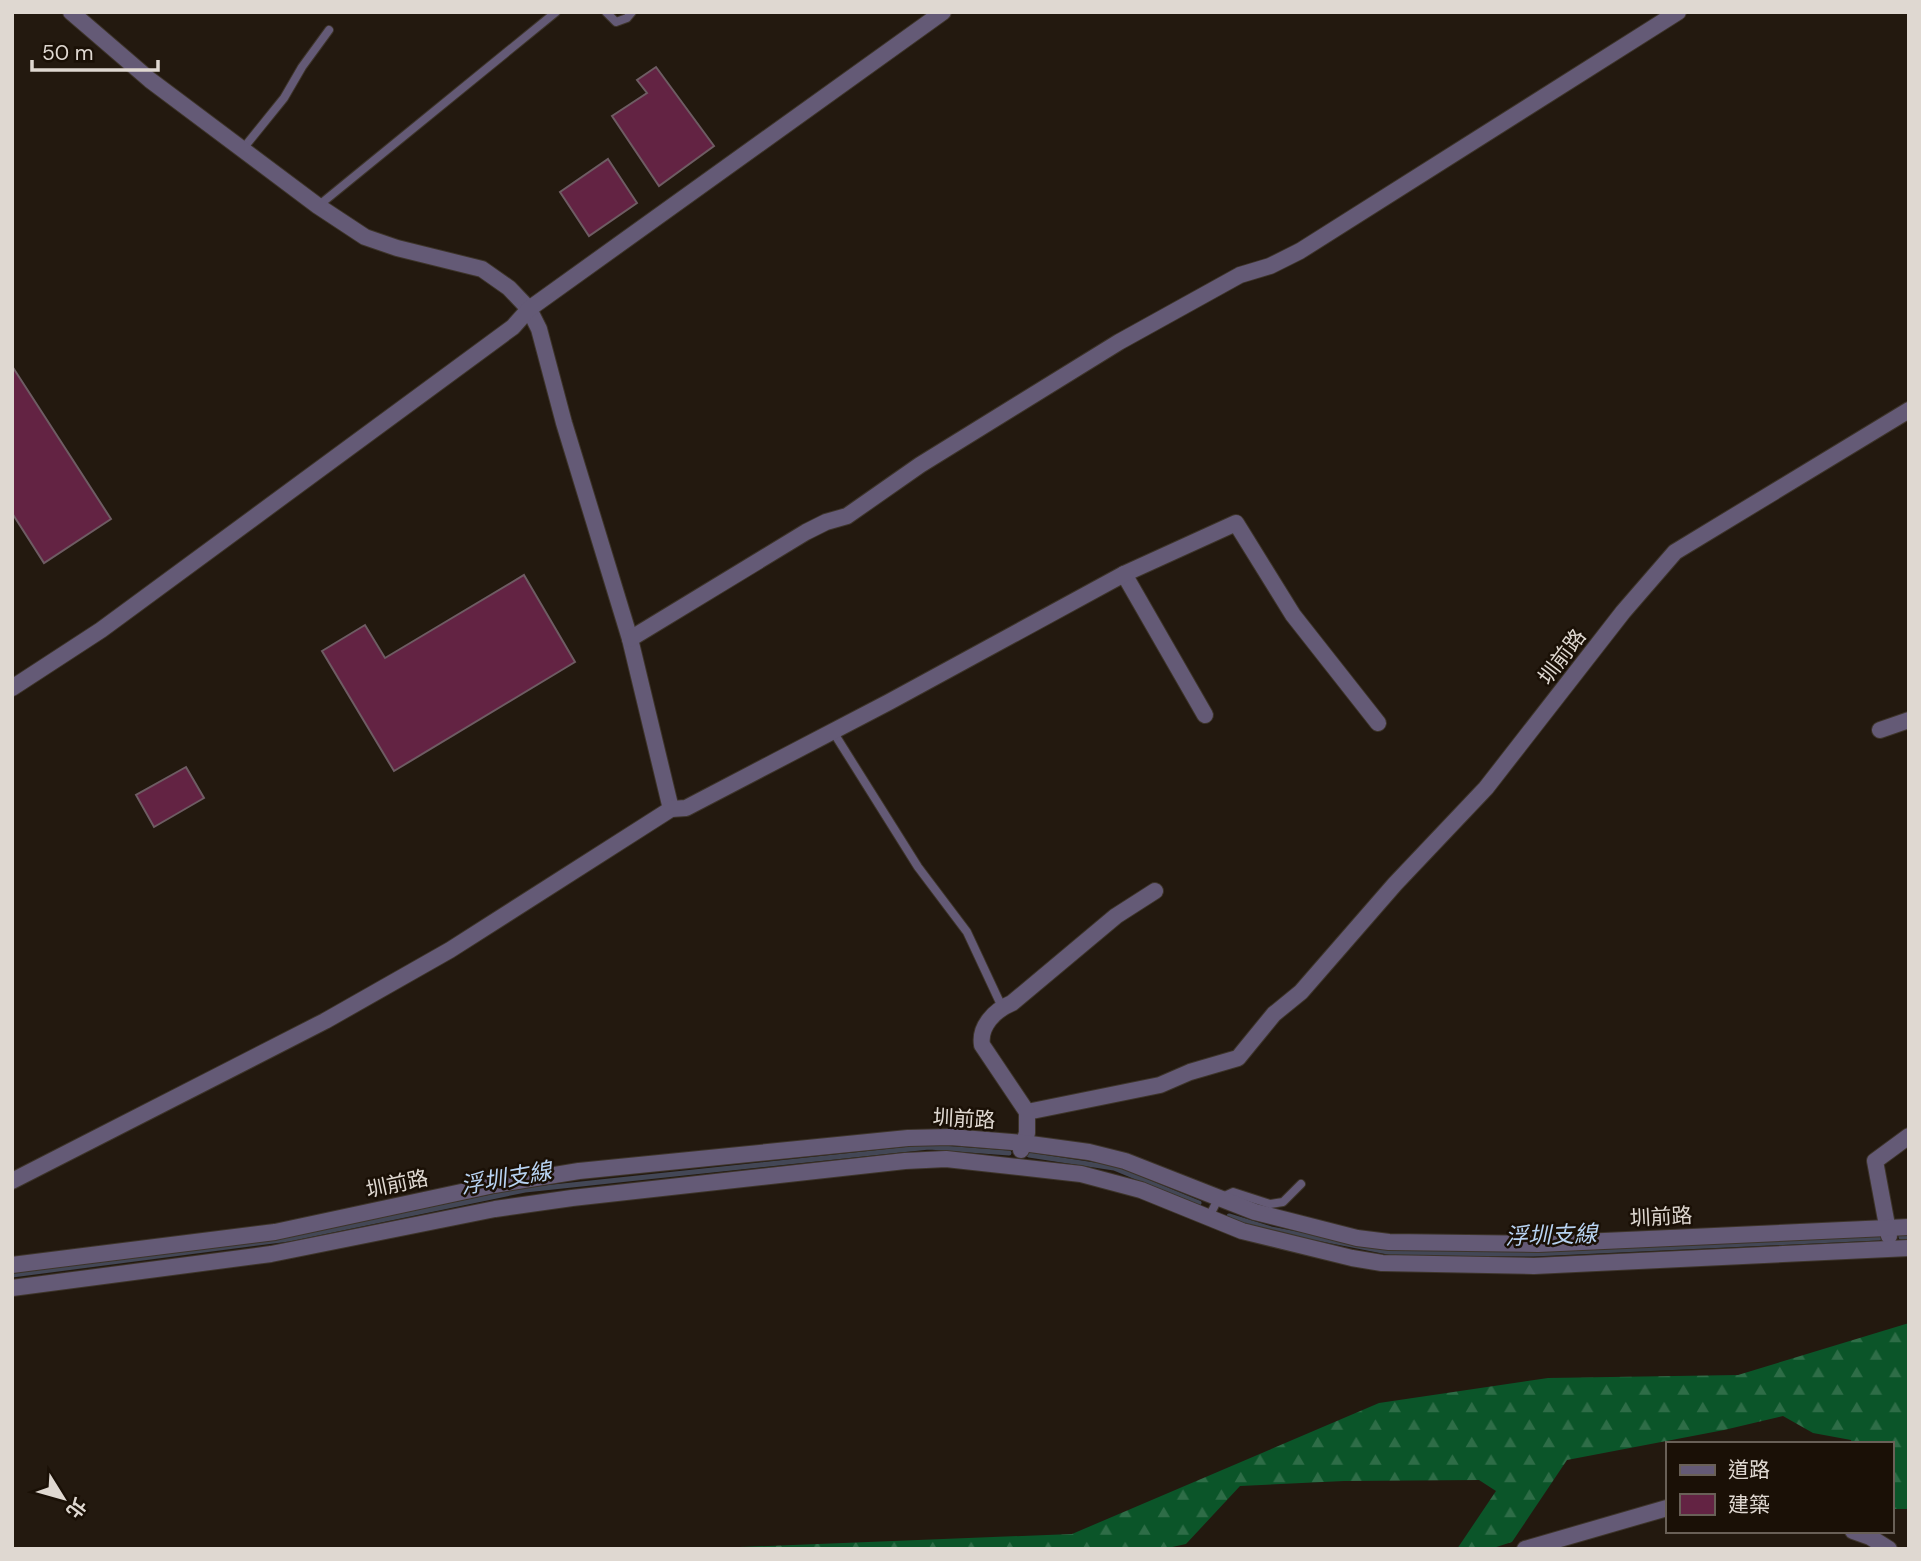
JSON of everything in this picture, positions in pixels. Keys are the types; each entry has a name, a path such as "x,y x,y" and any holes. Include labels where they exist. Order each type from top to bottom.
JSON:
{"street":[{"path":"71,12 150,80 318,206 373,240 482,269 509,288 528,309 539,329 564,423 630,639 671,809"},
{"path":"12,688 101,630 201,558 513,327 528,309 943,12"},
{"path":"630,639 806,532 847,516 920,466 1119,342 1240,275 1270,266 1300,251 1678,12"},
{"name":"圳前路","path":"1027,1112 1160,1085 1190,1072 1238,1058 1274,1014 1301,992 1395,884 1486,788 1623,612 1675,552 1909,410"},
{"path":"12,1181 325,1021 450,950 671,809 686,808 889,702 1124,574 1236,523 1293,615 1378,723"},
{"path":"1124,574 1205,715"},
{"path":"1880,730 1909,720"},
{"path":"1016,1166 1028,1123 1027,1112 982,1045 980,1038 984,1026 1002,1007 1012,1003 1116,916 1155,891"},
{"path":"1891,1248 1875,1161 1909,1136"},
{"name":"圳前路","path":"12,1265 275,1232 494,1185 579,1171 908,1138 950,1137 1089,1152 1125,1161 1255,1212 1357,1238 1420,1244 1538,1244 1909,1227"},
{"name":"圳前路","path":"12,1288 271,1254 495,1209 572,1198 905,1161 946,1159 1112,1180 1242,1231 1352,1258 1408,1264 1534,1266 1909,1248"},
{"path":"1525,1549 1666,1508"},
{"path":"1859,1533 1889,1549"}],"lane":[{"path":"318,206 556,12"},
{"path":"606,12 616,22 627,18 632,12"},
{"path":"242,150 284,98 302,67 330,30"},
{"path":"832,730 918,867 967,932 1002,1007"},
{"path":"1209,1219 1218,1199 1233,1192 1270,1204 1283,1202 1301,1184"}],"green space":[{"path":"1909,1323 1909,1509 1893,1509 1893,1442 1852,1442 1813,1433 1783,1416 1567,1460 1512,1542 1490,1549 1457,1549 1496,1491 1479,1480 1344,1481 1240,1486 1186,1544 1163,1549 529,1549 740,1547 1072,1534 1379,1403 1548,1378 1738,1375"}],"building":[{"path":"656,67 714,146 659,186 612,116 647,93 637,80"},
{"path":"608,159 637,203 589,236 560,192"},
{"path":"12,366 111,519 44,563 12,513"},
{"path":"524,575 575,662 394,771 322,651 365,625 385,658"},
{"path":"186,767 204,798 154,827 136,795"}],"waterway":[{"name":"浮圳支線","path":"12,1275 289,1239 525,1190 929,1147 1009,1153"},
{"name":"浮圳支線","path":"1029,1155 1114,1168 1199,1203"},
{"name":"浮圳支線","path":"1229,1216 1271,1229 1393,1253 1533,1254 1879,1238"},
{"name":"浮圳支線","path":"1901,1237 1909,1237"}]}
